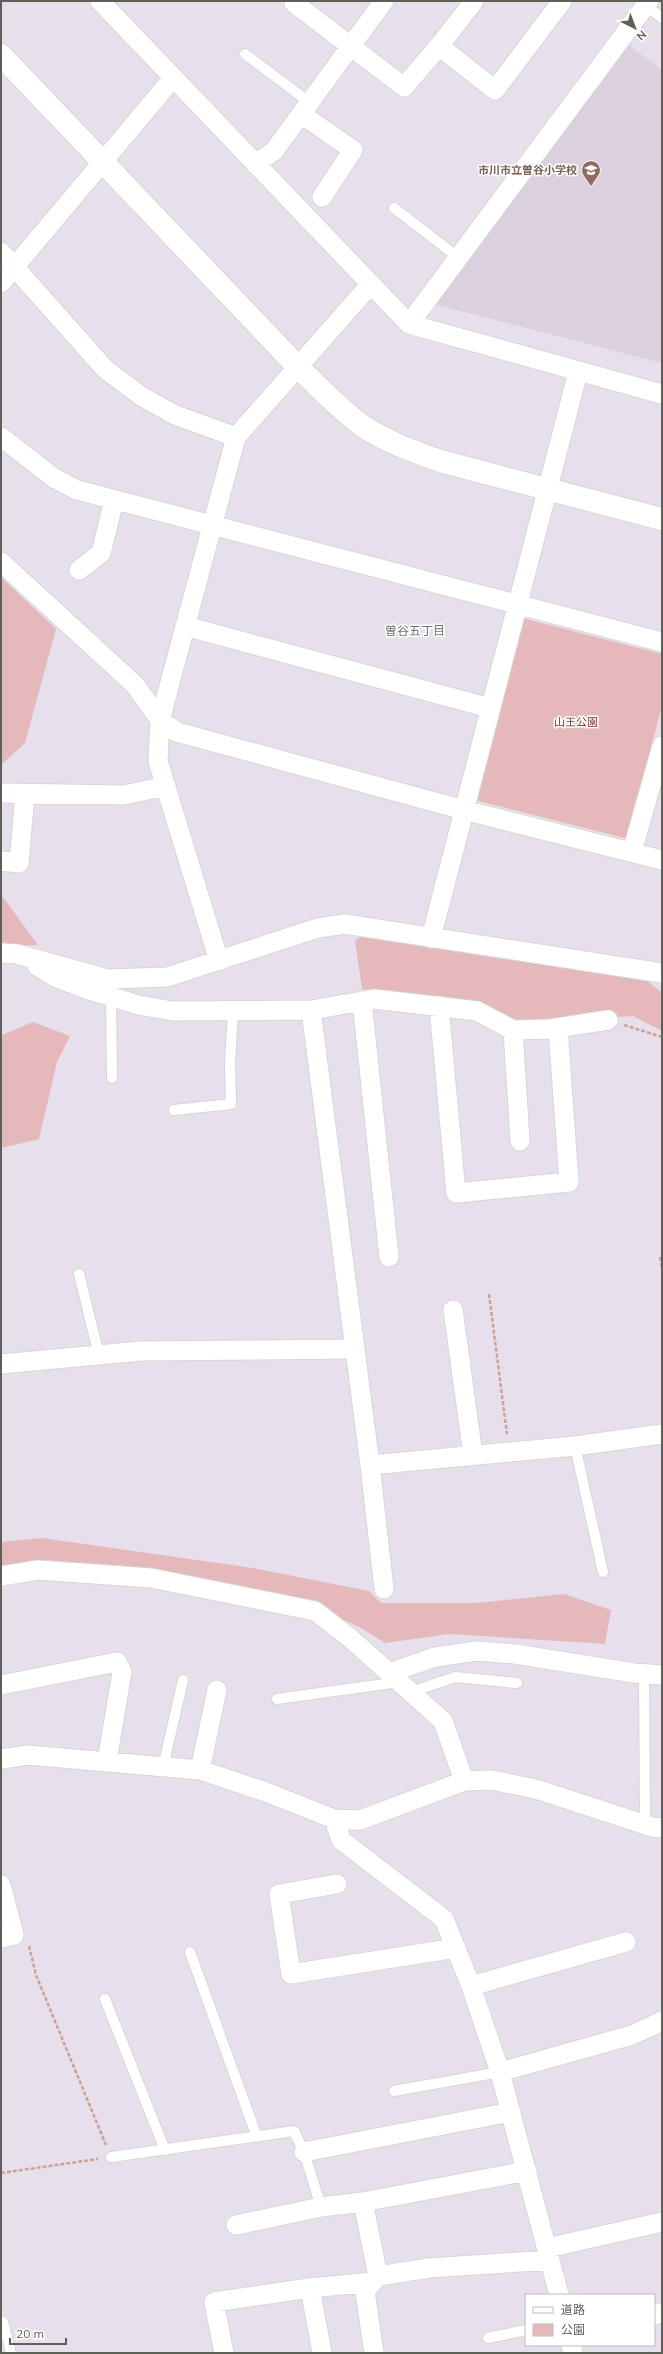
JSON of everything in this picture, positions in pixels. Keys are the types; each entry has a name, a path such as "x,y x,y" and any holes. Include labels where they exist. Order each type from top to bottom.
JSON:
{"street":[{"path":"295,1 294,3 404,87 440,46 474,1"},
{"path":"255,164 274,151 384,1"},
{"path":"440,46 495,90 562,1"},
{"path":"410,324 647,3"},
{"path":"109,4 173,78 370,285 410,324 578,372 662,394"},
{"path":"1,54 299,368 343,411 360,424 408,450 440,461 662,519"},
{"path":"1,283 173,78"},
{"path":"305,108 353,150 322,197"},
{"path":"1,252 105,369 141,396 175,415 236,437"},
{"path":"219,961 158,761 160,720 236,437 299,368 370,285"},
{"path":"431,938 578,372"},
{"path":"1,437 76,490 517,606 662,642"},
{"path":"79,570 101,553 114,500"},
{"path":"1,562 135,685 160,720 178,732 464,810 662,860"},
{"path":"185,626 490,708"},
{"path":"632,852 661,751"},
{"path":"1,793 124,795 166,786"},
{"path":"1,861 19,863 25,794"},
{"path":"9,953 107,979 167,977 318,928 345,924 662,973"},
{"path":"9,953 55,977 111,997 139,1005 172,1011 311,1010 374,999 477,1011 513,1030 558,1028 608,1020"},
{"path":"362,1001 389,1257"},
{"path":"439,1006 456,1193 569,1182 558,1028"},
{"path":"311,1010 370,1465 384,1589"},
{"path":"513,1030 520,1141"},
{"path":"453,1310 473,1455"},
{"path":"1,1364 141,1351 354,1349"},
{"path":"370,1465 575,1446 662,1434"},
{"path":"1,1576 38,1570 151,1578 315,1611 350,1638 443,1721 464,1781"},
{"path":"400,1683 435,1656 477,1651 515,1654 540,1660 653,1674"},
{"path":"1,1685 117,1662 122,1672 107,1761"},
{"path":"200,1770 217,1690"},
{"path":"1,1759 28,1755 200,1770 266,1792 334,1819 360,1820 464,1781 491,1780 536,1789 653,1826"},
{"path":"334,1819 341,1840 444,1919 471,1986 500,2072 559,2294"},
{"path":"337,1884 279,1894 291,1974 456,1948"},
{"path":"1,1885 7,1936"},
{"path":"471,1986 626,1942"},
{"path":"500,2072 632,2035 661,2024"},
{"path":"304,2152 511,2112"},
{"path":"236,2225 321,2207 363,2202 527,2171"},
{"path":"363,2202 376,2279"},
{"path":"224,2353 214,2302 376,2279 429,2268 548,2254 662,2222"},
{"path":"374,2353 365,2291 376,2279"},
{"path":"310,2288 322,2353"}],"lane":[{"path":"647,3 662,18"},
{"path":"245,54 305,108"},
{"path":"394,208 459,258"},
{"path":"111,997 112,1078"},
{"path":"174,1110 231,1104 230,1063 233,1011"},
{"path":"79,1274 99,1355"},
{"path":"575,1446 603,1572"},
{"path":"653,1674 653,1826"},
{"path":"277,1699 455,1677 517,1683"},
{"path":"163,1767 183,1680"},
{"path":"190,1952 257,2137"},
{"path":"105,1999 165,2150"},
{"path":"394,2091 500,2072"},
{"path":"111,2157 294,2132 304,2152 321,2207"},
{"path":"1,2320 3,2322 11,2353"},
{"path":"488,2338 525,2330"}],"path":[{"path":"608,1020 662,1037"},
{"path":"660,1257 662,1268"},
{"path":"489,1294 509,1452"},
{"path":"1,2173 111,2157 36,1975 28,1939 7,1936"}],"shaded area":[{"name":"市川市立曽谷小学校","path":"627,44 662,70 662,363 433,304"}],"green space":[{"path":"1,577 56,629 25,743 1,765"},
{"name":"山王公園","path":"522,618 662,654 662,705 628,839 475,800"},
{"path":"1,897 3,897 38,945 1,946"},
{"path":"368,934 647,981 662,993 662,1031 633,1016 515,1024 472,1003 362,989 355,940"},
{"path":"33,1022 70,1036 57,1062 39,1139 1,1148 1,1038 2,1035"},
{"path":"42,1538 253,1568 369,1591 381,1603 476,1603 564,1594 611,1610 605,1644 450,1634 385,1643 361,1628 305,1602 59,1563 1,1566 1,1542"}],"place":[{"name":"市川市立曽谷小学校","path":"591,187"}],"district":[{"name":"曽谷五丁目","path":"415,630"}]}
